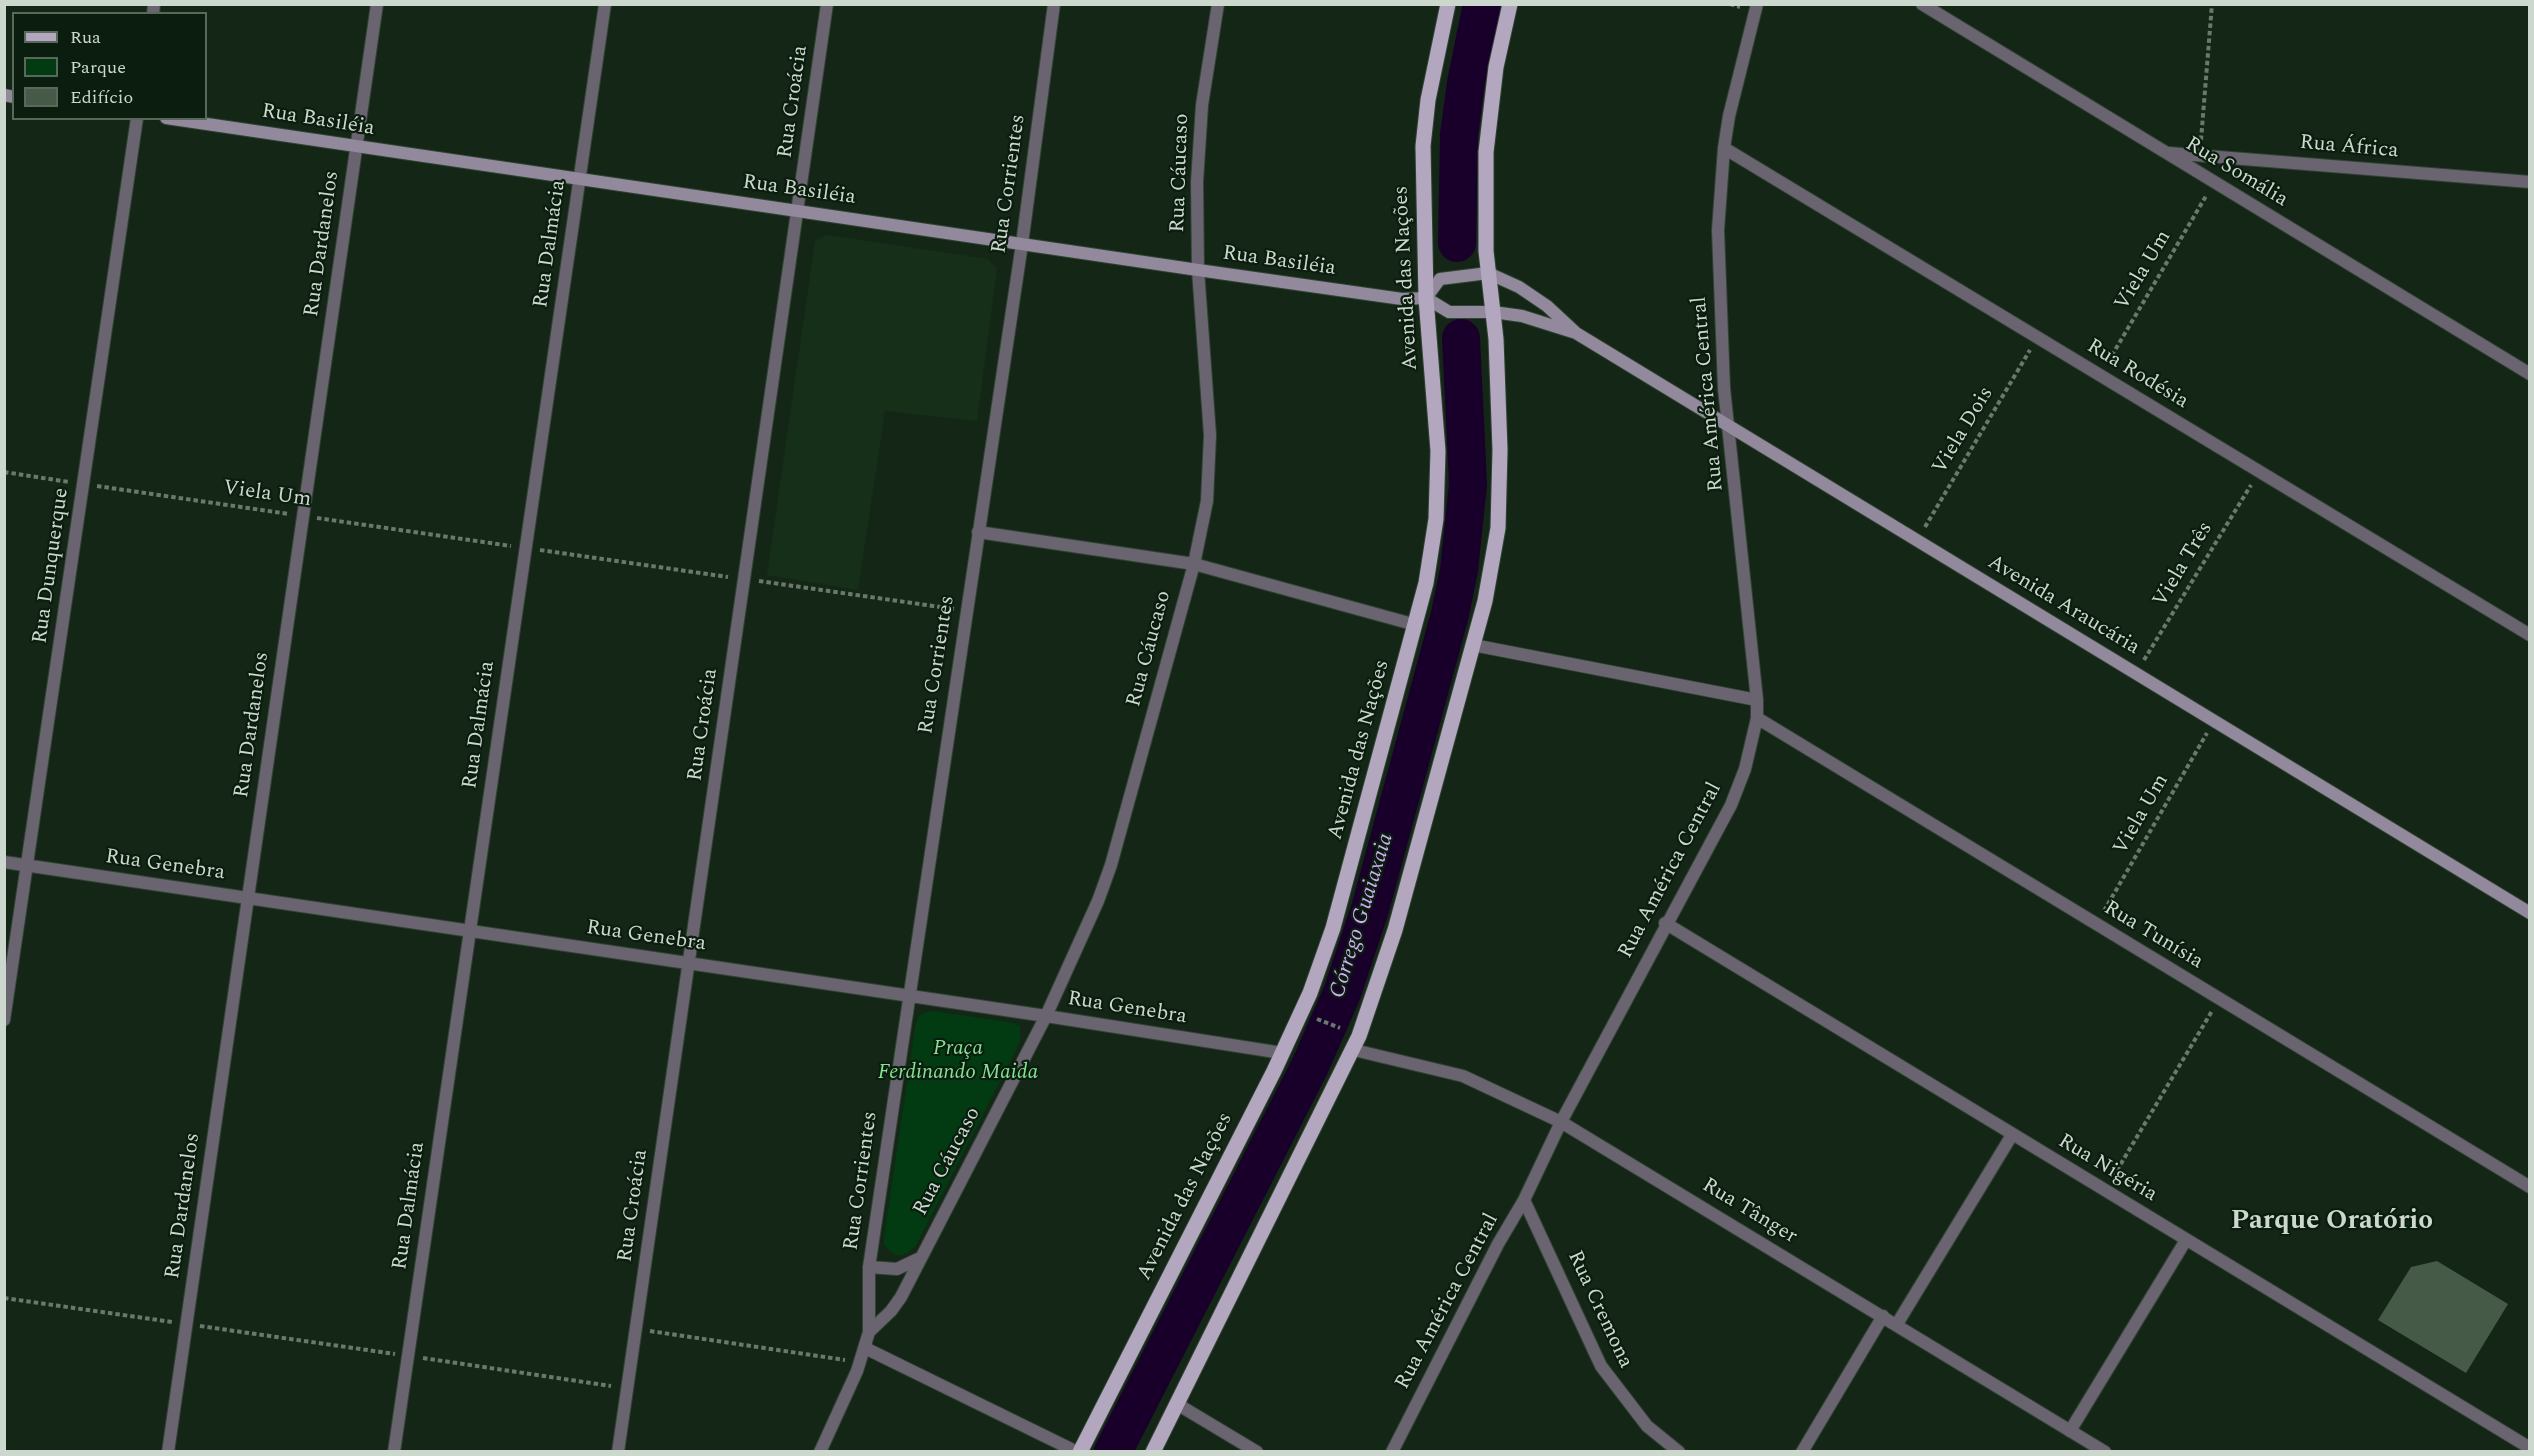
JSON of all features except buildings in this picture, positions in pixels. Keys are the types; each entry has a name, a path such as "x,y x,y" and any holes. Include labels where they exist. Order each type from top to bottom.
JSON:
{"main road":[{"name":"Avenida das Nações","path":"1078,1452 1311,993 1333,928 1416,625 1433,549 1438,480 1426,298 1423,146 1428,100 1448,4"},
{"path":"1153,1452 1354,1050 1395,930 1485,601 1498,528 1500,450 1484,192 1489,110 1510,4"},
{"name":"Rua Basiléia","path":"180,120 1198,270 1402,299 1426,298"},
{"name":"Avenida Araucária","path":"1576,333 1522,316 1493,312 1449,312 1426,298 1440,279 1449,276 1488,273 1519,287 1547,306 1576,333 2529,913"}],"street":[{"name":"Rua Dardanelos","path":"168,1452 377,4"},
{"name":"Rua Dalmácia","path":"394,1452 605,4"},
{"name":"Rua Croácia","path":"618,1452 799,211 827,4"},
{"name":"Rua Corrientes","path":"869,1332 869,1268 1022,244 1054,4"},
{"name":"Rua Cáucaso","path":"869,1332 891,1311 1046,1016 1098,901 1111,865 1194,564 1207,501 1210,465 1198,270 1198,140 1218,4"},
{"name":"Rua América Central","path":"1392,1452 1665,923 1731,805 1744,769 1756,718 1756,700 1731,427 1724,388 1718,230 1724,148 1757,4"},
{"name":"Rua Somália","path":"1922,4 2529,374"},
{"name":"Rua Dunquerque","path":"4,1020 137,120"},
{"name":"Rua Rodésia","path":"1724,148 2529,635"},
{"name":"Rua África","path":"2165,153 2529,182"},
{"path":"978,532 1194,564 1416,625"},
{"path":"1473,645 1756,700"},
{"name":"Rua Tunísia","path":"1756,718 2529,1187"},
{"name":"Rua Genebra","path":"4,862 1282,1053"},
{"name":"Rua Nigéria","path":"1665,923 2529,1448"},
{"name":"Rua Tânger","path":"1354,1050 1463,1076 1561,1122 2105,1452"},
{"path":"1896,1324 2012,1135"},
{"name":"Rua Cremona","path":"1524,1200 1601,1366 1647,1426 1679,1452"},
{"path":"2070,1431 2186,1240"},
{"path":"869,1268 897,1269 919,1258"},
{"path":"1802,1452 1883,1316"},
{"path":"820,1452 860,1362 869,1332"},
{"path":"865,1348 1078,1452"},
{"path":"1177,1404 1257,1452"}],"path":[{"path":"2199,155 2212,4"},
{"name":"Viela Um","path":"2100,376 2214,182"},
{"name":"Viela Dois","path":"1917,540 2037,338"},
{"name":"Viela Um","path":"4,472 526,548"},
{"name":"Viela Três","path":"2136,674 2259,472"},
{"name":"Viela Um","path":"2096,924 2214,721"},
{"path":"2105,1191 2219,999"},
{"path":"1317,1019 1340,1028"},
{"path":"4,1298 627,1388"},
{"path":"636,1329 860,1362"}],"shaded area":[{"path":"827,235 988,259 997,269 977,421 885,411 858,590 767,575 815,241"}],"green space":[{"name":"Praça Ferdinando Maida","path":"932,1011 1014,1023 1020,1027 1020,1042 915,1247 903,1255 895,1255 884,1245 884,1238 916,1022 920,1015"}],"waterway":[{"name":"Córrego Guaiaxaia","path":"1457,243 1459,135 1466,83 1482,4"},
{"name":"Córrego Guaiaxaia","path":"1113,1452 1310,1066 1342,993 1370,909 1450,614 1459,570 1468,484 1461,338"}],"district":[{"name":"Parque Oratório","path":"2332,1223"}]}
